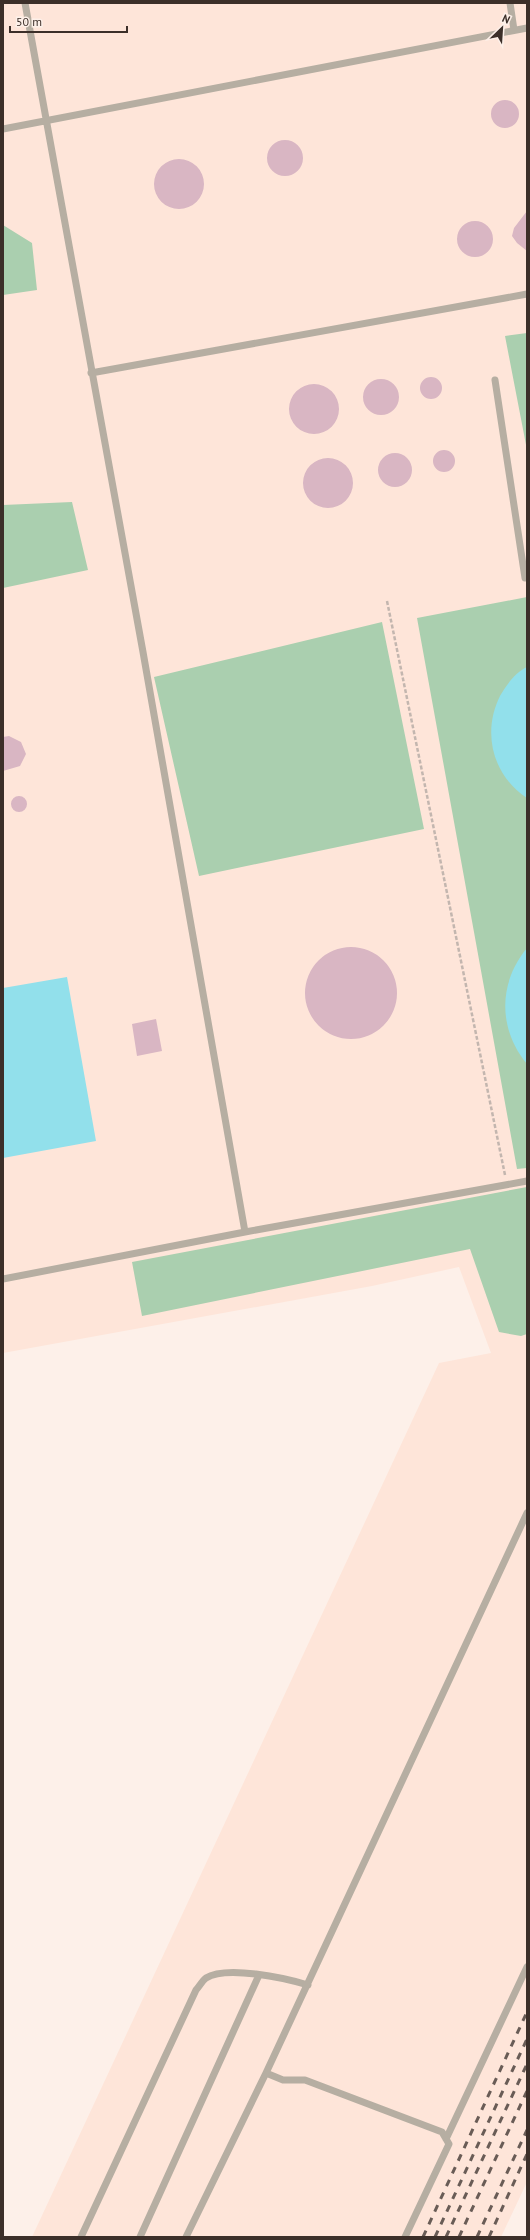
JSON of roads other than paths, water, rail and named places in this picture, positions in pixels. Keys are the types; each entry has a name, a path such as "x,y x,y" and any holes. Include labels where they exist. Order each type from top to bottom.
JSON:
{"lane":[{"path":"25,3 45,121 143,652 245,1232"},
{"path":"510,3 514,30"},
{"path":"3,129 527,28"},
{"path":"91,373 527,294"},
{"path":"496,380 525,578"},
{"path":"3,1279 245,1232 527,1181"},
{"path":"186,2237 308,1985 527,1513"},
{"path":"446,2139 527,1967"},
{"path":"81,2237 196,1990 206,1978 231,1973 278,1976 308,1985"},
{"path":"140,2237 259,1975"},
{"path":"266,2073 283,2080 305,2080 442,2132 449,2144 405,2237"}],"water":[{"path":"527,667 527,798 505,777 498,765 491,738 495,710 500,696 512,679"},
{"path":"527,948 527,1064 517,1050 511,1036 505,1006 511,976 517,962"},
{"path":"67,977 96,1141 3,1158 3,988"}],"railway":[{"path":"423,2237 527,2012"},
{"path":"435,2237 527,2039"},
{"path":"446,2237 527,2064"},
{"path":"459,2237 527,2091"},
{"path":"477,2237 527,2130"},
{"path":"489,2237 527,2154"}]}
